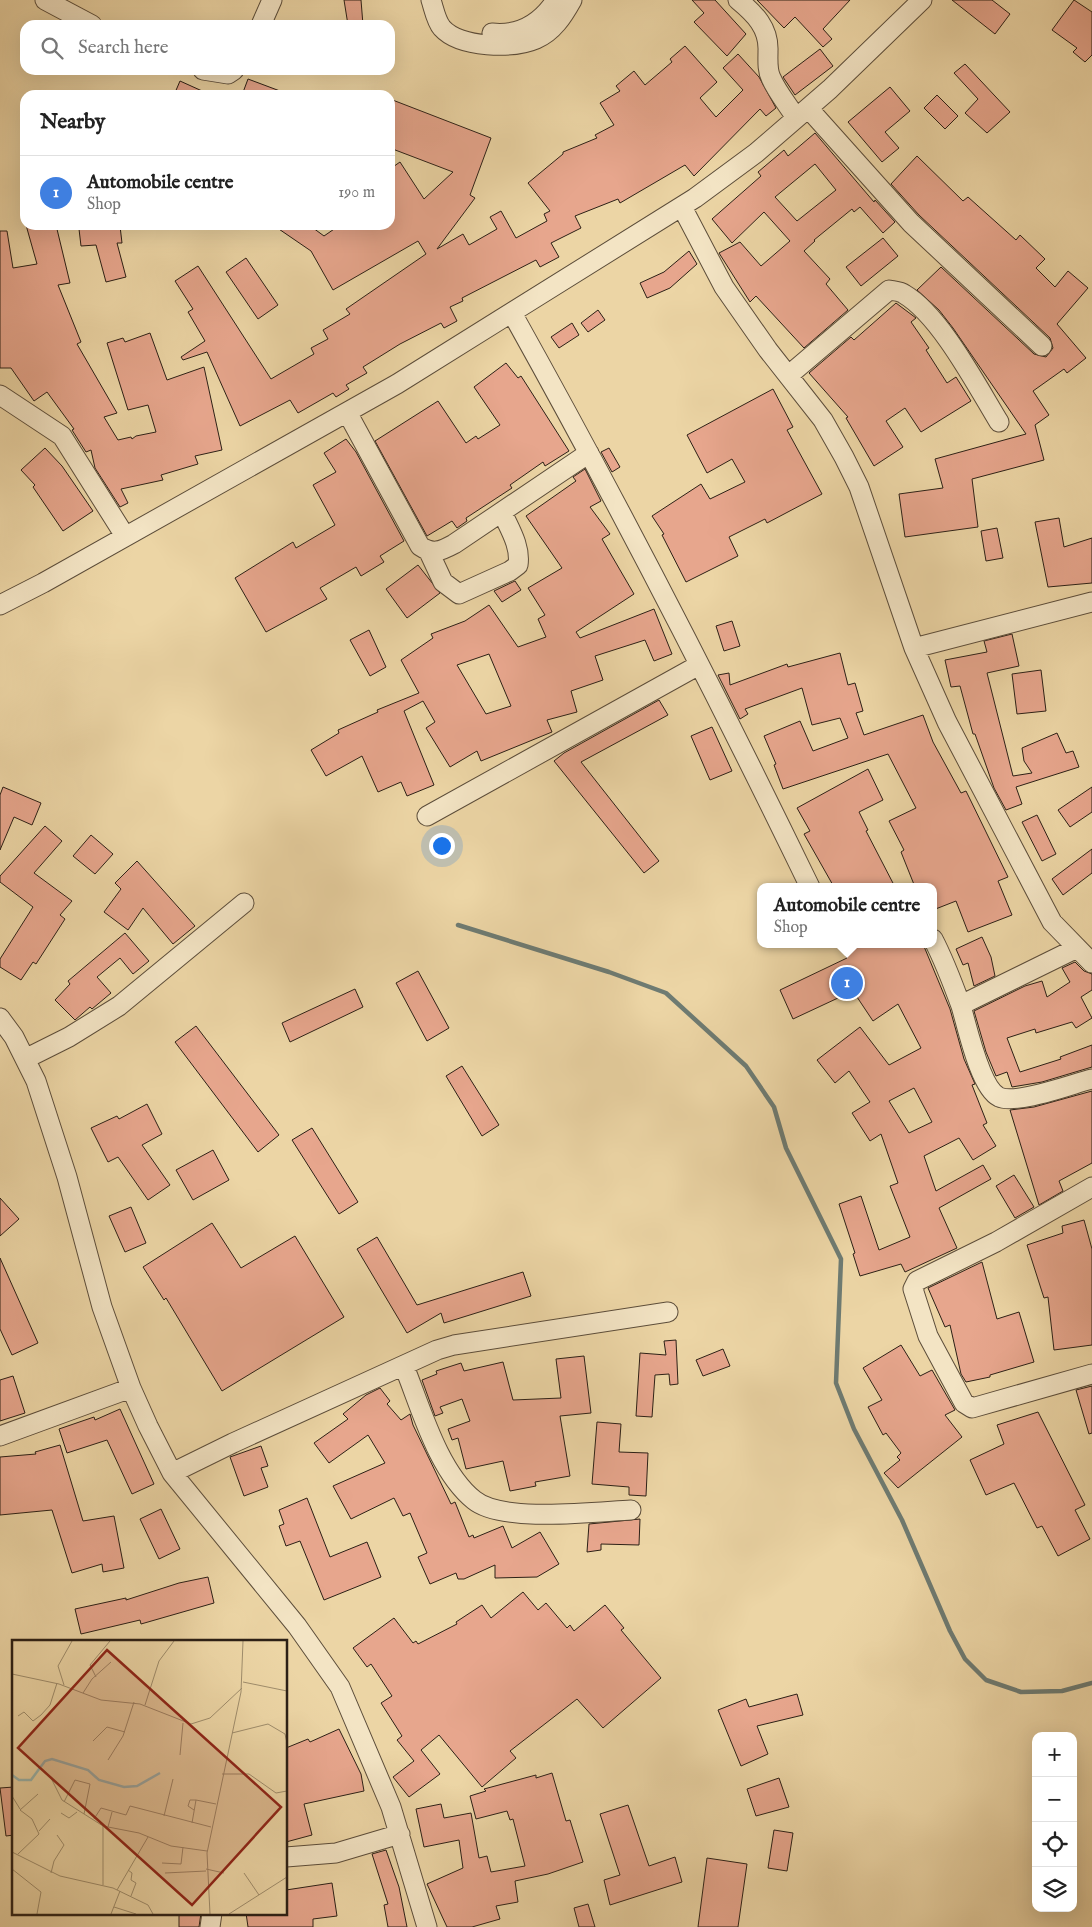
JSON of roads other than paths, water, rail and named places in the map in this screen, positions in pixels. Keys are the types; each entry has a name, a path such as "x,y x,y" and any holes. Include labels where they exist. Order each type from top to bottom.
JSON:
{"street":[{"path":"46,0 83,20"},
{"path":"263,20 272,0"},
{"path":"433,4 455,25 500,34 537,23 548,13 556,0"},
{"path":"433,4 437,21 443,30 456,38 491,45 515,44 536,39 552,29 564,15 572,0"},
{"path":"738,0 754,13 765,29 769,40 768,64 770,78 911,223 1042,346"},
{"path":"0,605 43,583 397,384 682,207 756,153 861,61 922,0"},
{"path":"682,207 724,287 768,350 823,420 859,487 914,648 960,747 1052,922 1092,963"},
{"path":"789,375 889,290 903,293 927,313 955,352 999,422"},
{"path":"512,313 589,453 699,665 808,883"},
{"path":"0,394 62,436 125,536"},
{"path":"347,412 420,546 429,552 443,582 459,594 510,571 518,564 519,557 514,538 502,512"},
{"path":"429,552 440,551 447,547 589,453"},
{"path":"914,648 1092,602"},
{"path":"427,816 699,665"},
{"path":"25,1059 69,1037 119,1006 244,903"},
{"path":"937,948 961,1006 977,1063 990,1089 999,1097 1016,1099 1092,1079"},
{"path":"961,1006 1077,948"},
{"path":"0,1018 14,1037 36,1081 68,1178 102,1307 131,1388 172,1473 297,1626 340,1687 391,1808 427,1927"},
{"path":"1092,1187 996,1242 917,1281 913,1289 928,1336 964,1403 972,1408 1092,1374"},
{"path":"172,1473 234,1442 454,1345 668,1312"},
{"path":"404,1366 439,1452 459,1485 475,1501 496,1510 524,1514 631,1510"},
{"path":"0,1436 131,1388"},
{"path":"288,1857 336,1853 400,1834"},
{"path":"210,1927 212,1914"}],"waterway":[{"path":"458,925 609,972 666,993 746,1066 774,1107 786,1148 841,1259 836,1383 854,1429 902,1520 950,1631 965,1659 986,1680 1021,1692 1062,1691 1092,1683"}],"place":[{"name":"Automobile centre","path":"847,983"}]}
